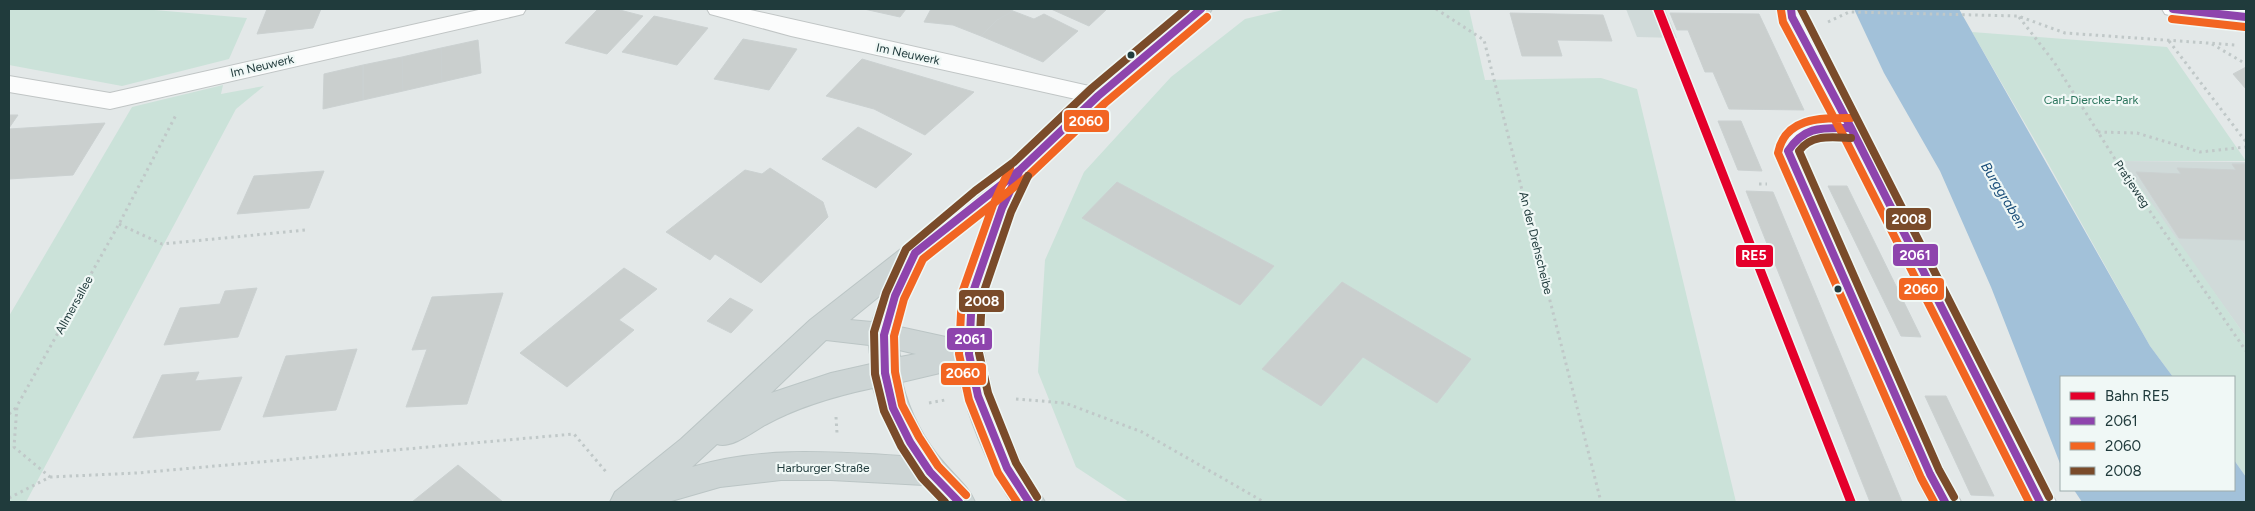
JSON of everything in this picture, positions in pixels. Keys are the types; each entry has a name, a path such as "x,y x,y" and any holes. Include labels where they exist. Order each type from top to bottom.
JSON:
{"main road":[{"path":"628,501 692,448 820,328 981,198 1020,170 1098,96 1201,9"},
{"path":"1020,170 1002,208 972,295 968,354 978,396 1007,468 1029,502"},
{"path":"915,253 894,296 884,336 886,373 893,408 910,442 930,472 960,502"},
{"path":"820,328 884,336 968,354"},
{"path":"692,448 778,403 831,385 968,354"},
{"name":"Harburger Straße","path":"628,501 731,471 783,466 840,466 930,472"}],"street":[{"name":"Im Neuwerk","path":"9,84 110,101 515,9"},
{"name":"Im Neuwerk","path":"718,9 791,28 1098,96"},
{"path":"1791,9 1792,17 1851,128 2040,502"},
{"path":"2173,9 2246,17"},
{"path":"1851,128 1817,127 1804,132 1792,140 1788,151 1926,465 1946,502"}],"path":[{"name":"An der Drehscheibe","path":"1436,9 1484,40 1602,502"},
{"path":"1849,12 2018,16 2066,34 2238,46"},
{"name":"Pratjeweg","path":"2018,16 2054,62 2125,175 2246,351"},
{"path":"2169,41 2246,142"},
{"path":"2211,44 2246,64"},
{"name":"Allmersallee","path":"50,478 14,447 17,406 171,128 190,82"},
{"path":"2098,132 2137,133 2200,152 2246,147"},
{"path":"119,224 162,244 306,230"},
{"path":"836,416 978,396 1065,403 1142,432 1264,502"},
{"path":"9,414 17,406"},
{"path":"9,498 50,478 574,434 628,501"}],"shaded area":[{"path":"1626,9 1665,9 1677,38 1637,37"},
{"path":"2121,161 2246,162 2246,337 2195,266"}],"green space":[{"path":"9,9 143,9 247,18 229,59 122,86 9,65"},
{"path":"1287,9 1469,9 1485,80 1601,78 1637,89 1736,502 1129,502 1076,467 1038,372 1045,260 1084,172 1171,77 1245,19"},
{"name":"Carl-Diercke-Park","path":"1972,32 2167,47 2246,161 2122,161 2246,337 2246,477 2235,461 2235,376 2172,376 2150,346"},
{"path":"223,85 221,94 264,86 236,109 26,502 9,502 9,316 132,107"}],"water":[{"name":"Burggraben","path":"1854,9 1959,9 2150,346 2172,376 2060,376 2060,463 1991,287 1940,171 1884,73"},
{"path":"2235,461 2246,477 2246,502 2082,502 2075,491 2235,491"}],"building":[{"path":"267,9 321,9 313,28 257,34"},
{"path":"598,9 616,9 643,16 607,54 565,43"},
{"path":"864,9 906,9 900,17"},
{"path":"931,9 1008,9 1013,11 997,20 981,36 953,25 924,22"},
{"path":"1051,9 1107,9 1089,26"},
{"path":"1013,11 1034,19 1044,14 1078,31 1043,62 981,36 997,20"},
{"path":"1510,13 1603,15 1612,41 1557,40 1562,56 1522,56"},
{"path":"1670,13 1759,14 1804,110 1729,109 1713,72 1705,72 1688,30 1677,30"},
{"path":"654,16 708,28 677,65 622,52"},
{"path":"743,39 797,49 769,90 714,79"},
{"path":"478,40 481,73 442,82 441,48"},
{"path":"441,48 442,82 403,91 402,57"},
{"path":"402,57 403,91 363,100 363,65"},
{"path":"862,59 974,92 925,135 874,109 826,96"},
{"path":"363,65 363,100 323,109 324,74"},
{"path":"2246,67 2246,89 2233,74"},
{"path":"9,115 18,115 9,128"},
{"path":"1718,121 1741,121 1762,171 1738,170"},
{"path":"105,123 73,175 9,179 9,129"},
{"path":"858,127 912,154 876,188 822,159"},
{"path":"2232,164 2246,164 2246,240 2179,238 2136,172 2181,174 2177,168 2236,170"},
{"path":"770,168 823,202 828,217 761,283 715,254 710,260 666,232 745,170 762,174"},
{"path":"324,171 309,208 237,214 254,176"},
{"path":"1117,182 1274,266 1240,305 1082,218"},
{"path":"1828,186 1847,186 1921,337 1901,336"},
{"path":"1746,191 1773,192 1902,502 1870,502"},
{"path":"624,268 657,289 619,320 634,330 567,387 520,353"},
{"path":"1342,282 1471,359 1437,403 1363,357 1321,406 1262,369"},
{"path":"257,288 238,337 164,345 180,308 220,304 225,291"},
{"path":"503,293 467,404 406,407 427,349 412,350 432,297"},
{"path":"730,298 753,310 731,333 707,321"},
{"path":"357,349 336,410 263,417 286,356"},
{"path":"199,372 195,381 242,377 220,430 133,438 162,375"},
{"path":"1925,396 1946,396 1994,496 1971,495"},
{"path":"458,465 503,502 412,502"}],"rail line":[{"name":"RE5","path":"1658,9 1851,502"}],"transit line":[{"name":"2008","path":"945,502 922,478 901,446 884,411 875,374 874,332 886,293 906,249 975,191 1014,162 1092,88 1186,9"},
{"name":"2061","path":"959,502 930,472 910,442 893,408 885,373 884,335 895,296 915,253 1020,170 1098,96 1201,9"},
{"name":"2061","path":"1791,9 1792,17 1851,128 2040,502"},
{"name":"2008","path":"1801,9 2049,497"},
{"name":"2061","path":"2173,9 2246,17"},
{"name":"2060","path":"1781,10 1783,22 1842,133 2029,502"},
{"name":"2060","path":"966,495 938,466 919,437 902,405 895,372 894,336 904,299 923,259 1027,177 1105,103 1207,17"},
{"name":"2060","path":"2172,19 2245,27"},
{"name":"2060","path":"1851,118 1829,118 1805,122 1795,126 1786,132 1780,141 1778,153 1921,478 1934,502"},
{"name":"2061","path":"1851,128 1815,129 1800,136 1788,151 1930,474 1945,502"},
{"name":"2008","path":"1851,138 1829,137 1815,139 1803,145 1799,151 1939,470 1954,497"},
{"name":"2060","path":"1010,168 993,205 962,293 959,354 969,400 998,473 1017,502"},
{"name":"2061","path":"1019,172 1002,208 972,295 969,354 978,396 1007,468 1029,502"},
{"name":"2008","path":"1028,176 1011,212 982,297 979,353 988,393 1016,463 1037,497"}]}
